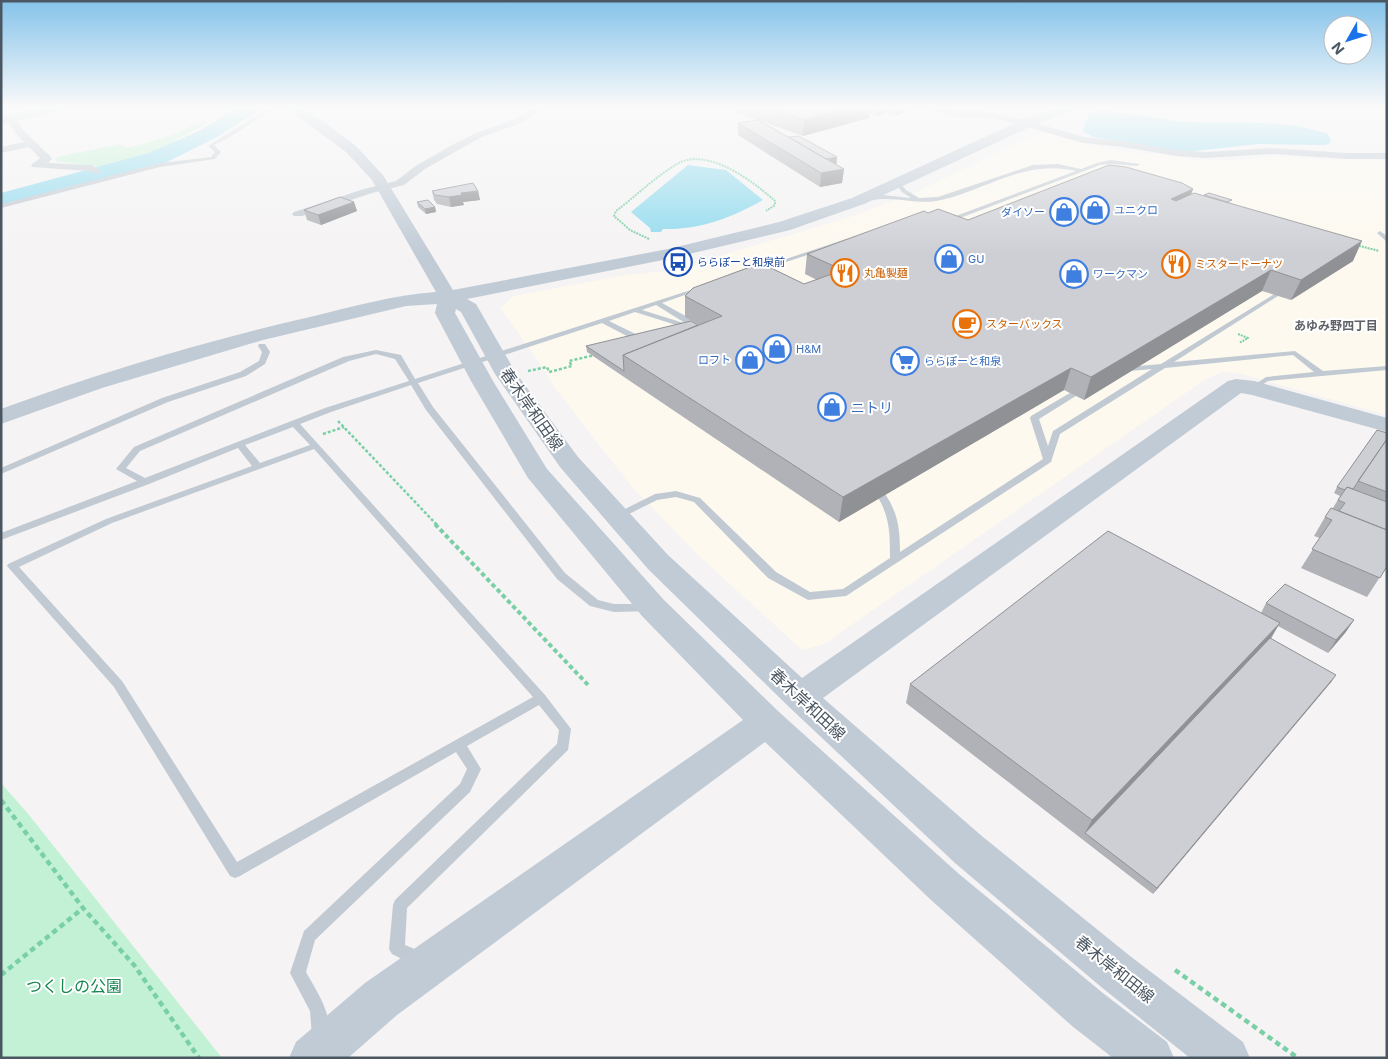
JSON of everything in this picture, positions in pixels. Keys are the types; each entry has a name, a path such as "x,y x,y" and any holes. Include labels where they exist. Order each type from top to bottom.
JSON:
{"street":[{"path":"44,156 47,159 36,165 91,168 96,171"},
{"name":"春木岸和田線","path":"358,156 385,187 448,297 469,308 506,374 569,462 658,562 800,698 969,850 1115,970 1227,1058"},
{"path":"298,214 400,183 421,167 440,156"},
{"path":"1,416 94,383 257,335 406,300 448,297 740,238 784,226 858,201 957,156"},
{"name":"春木岸和田線","path":"448,297 445,313 482,381 537,473 653,608 767,722 945,887 1088,1010 1151,1058"},
{"path":"1,428 104,392 262,346 410,311 448,297"},
{"path":"800,698 1229,389 1236,386 1254,388 1387,425"},
{"path":"317,1054 381,1000 767,722"}],"lane":[{"path":"1,206 108,177 160,165 214,156"},
{"path":"942,222 1099,164 1111,162 1137,164"},
{"path":"858,201 883,197 918,200 939,199 1033,167 1046,165 1062,166 1089,172"},
{"path":"96,171 108,177"},
{"path":"899,184 918,200"},
{"path":"1380,233 1387,240"},
{"path":"748,272 848,239 868,235"},
{"path":"1,538 328,410 703,288"},
{"path":"618,516 655,497 676,494 697,500 772,574 808,596 846,592 1048,460 1056,433 1276,295"},
{"path":"657,303 695,325"},
{"path":"636,310 646,315 673,320 684,326 684,333 678,335"},
{"path":"604,320 644,341 651,341"},
{"path":"1,471 165,400 243,374 262,362 266,352 262,346"},
{"path":"146,482 121,470 137,450 346,359 376,352 398,357 429,408 561,576 594,603 614,608 653,608"},
{"path":"1113,371 1295,353 1322,374"},
{"path":"1254,388 1266,379 1387,368"},
{"path":"1048,460 1034,418 1089,385"},
{"path":"295,424 542,698 564,729 563,746 400,905 397,949 431,964"},
{"path":"239,444 258,467"},
{"path":"315,446 109,521 12,566 118,684 235,871 542,698"},
{"path":"882,496 891,508 896,523 895,560"},
{"path":"317,1054 318,1010 298,973 309,936 465,788 474,770 458,744"}],"path":[{"path":"656,240 638,236 614,216 623,204 678,162 685,160 693,159 716,163 734,171 775,201 775,205 761,214"},
{"path":"1348,243 1387,253"},
{"path":"525,372 547,367 549,372 572,366 569,362 601,353"},
{"path":"338,420 590,687"},
{"path":"1,800 83,908 134,965 199,1058"},
{"path":"1,974 83,908"},
{"path":"1175,970 1298,1058"}],"shaded area":[{"path":"990,156 1175,156 1195,160 1229,161 1280,156 1387,160 1387,415 1238,373 1222,372 1206,379 824,644 802,650 699,556 631,486 555,388 539,362 500,308 514,296 620,276 679,271 729,253 847,218 916,192"}],"green space":[{"path":"144,156 106,168 56,161 57,157"},
{"name":"つくしの公園","path":"1,783 29,815 222,1058 1,1058"}],"water":[{"path":"688,165 726,170 763,200 715,222 677,229 663,229 661,232 651,232 650,228 631,212"}],"building":[{"path":"793,156 822,156 844,169 821,173"},
{"path":"822,156 837,157 826,159"},
{"name":"ららぽーと和泉","path":"1109,165 1126,167 1182,183 1193,189 1171,199 1176,201 1194,193 1362,241 1301,280 1271,270 1091,377 1071,368 843,497 623,355 722,316 685,296 693,288 750,267 767,266 804,284 843,270 807,254 924,211 928,213 938,209 968,220"},
{"path":"473,183 478,191 461,193 462,195 449,197 435,195 432,191"},
{"path":"1209,193 1232,200 1227,202 1204,195"},
{"path":"340,197 354,202 318,215 304,210"},
{"path":"428,200 435,207 425,209 417,202"},
{"path":"691,321 698,325 623,355 624,371 586,346"},
{"path":"1377,430 1387,433 1387,439 1353,489 1347,487 1345,490 1337,487"},
{"path":"1387,439 1387,492 1358,481"},
{"path":"1347,487 1387,502 1387,530 1339,511 1345,503 1338,500"},
{"path":"1331,508 1387,530 1387,566 1380,578 1312,549 1332,520 1325,517"},
{"path":"1108,531 1280,623 1092,820 910,684"},
{"path":"1285,584 1354,620 1336,640 1266,603"},
{"path":"1270,638 1336,675 1157,888 1085,833"}],"waterway":[{"path":"1,200 160,156"}],"place":[{"name":"ユニクロ","path":"1095,210"},
{"name":"ダイソー","path":"1064,212"},
{"name":"GU","path":"949,259"},
{"name":"ららぽーと和泉前","path":"678,262"},
{"name":"ミスタードーナツ","path":"1176,264"},
{"name":"丸亀製麺","path":"845,273"},
{"name":"ワークマン","path":"1074,274"},
{"name":"スターバックス","path":"967,324"},
{"name":"H&M","path":"777,349"},
{"name":"ロフト","path":"750,360"},
{"name":"ららぽーと和泉","path":"905,361"},
{"name":"ニトリ","path":"832,407"}],"district":[{"name":"あゆみ野四丁目","path":"1336,325"}]}
